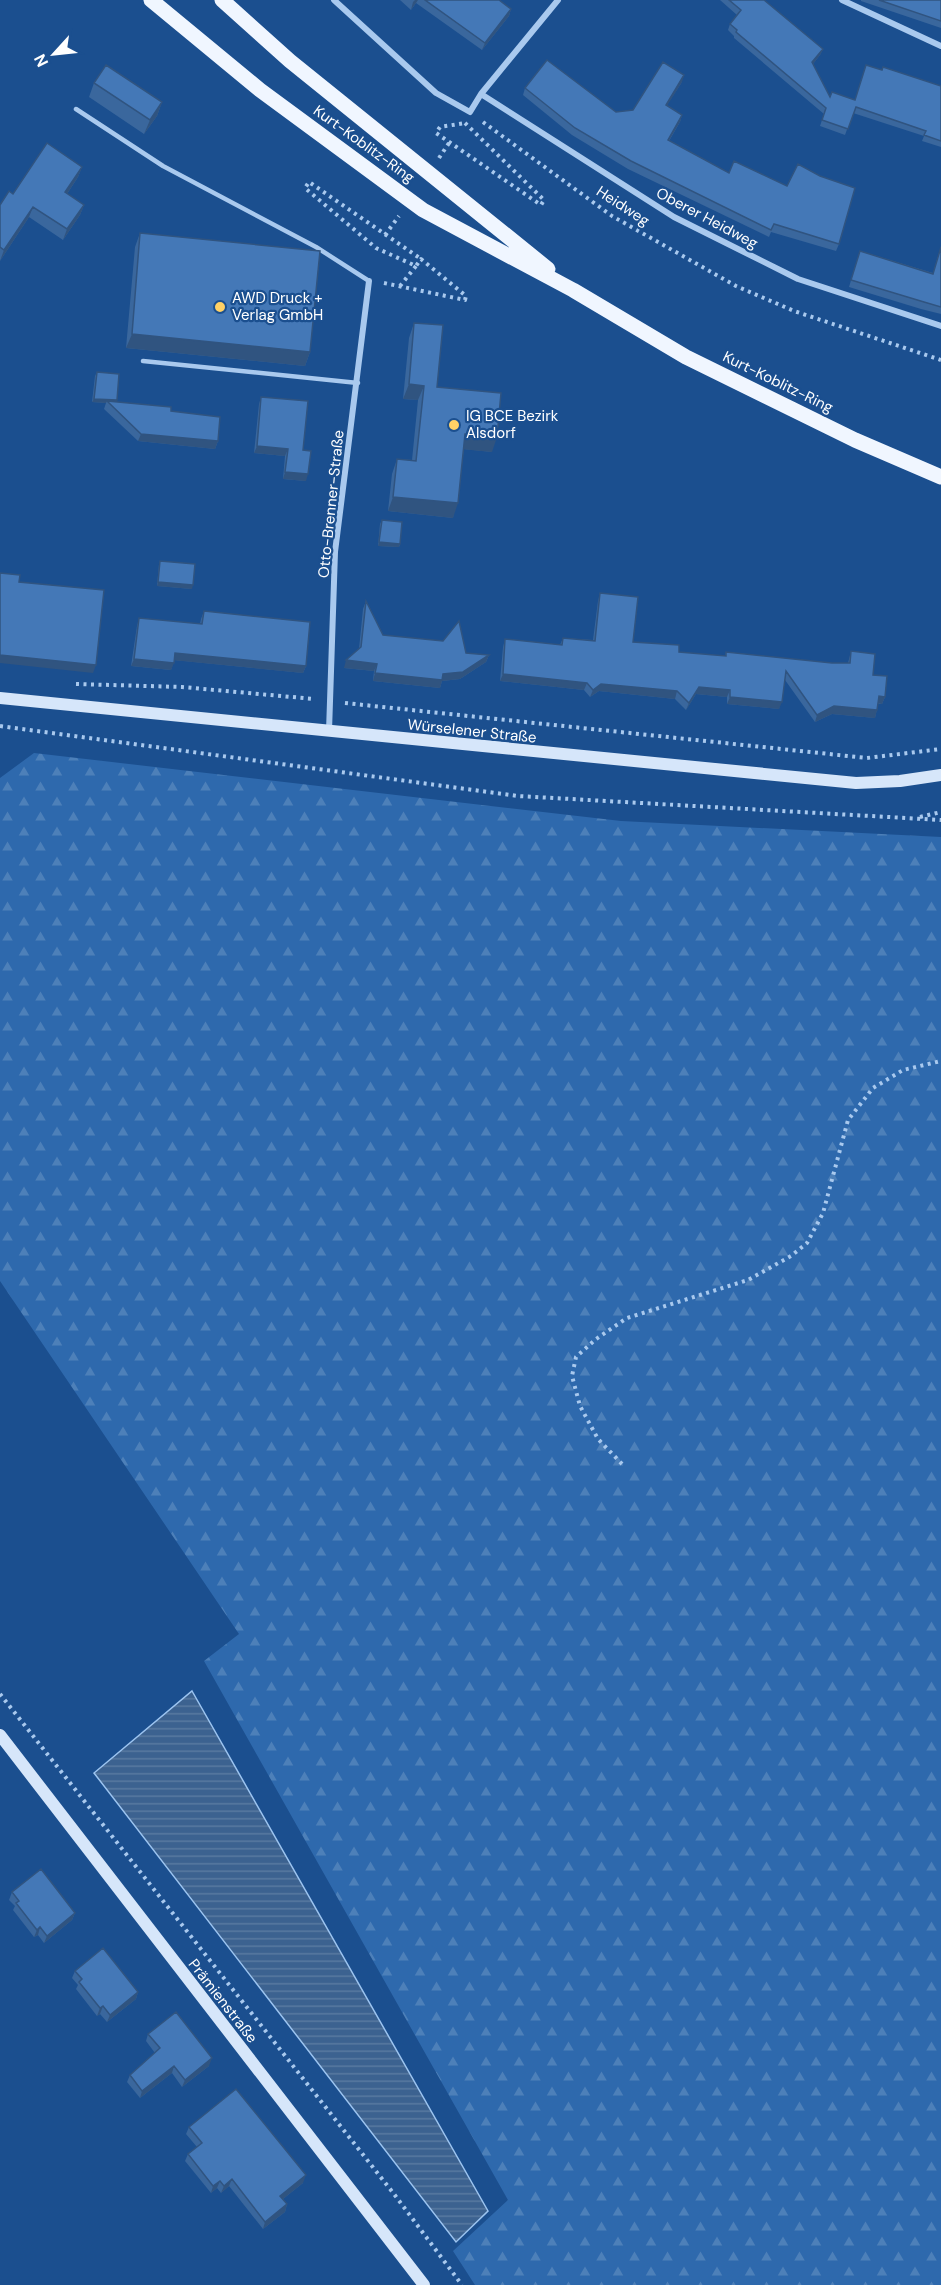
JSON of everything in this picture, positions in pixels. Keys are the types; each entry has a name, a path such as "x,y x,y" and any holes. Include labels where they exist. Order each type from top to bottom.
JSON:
{"main road":[{"name":"Kurt-Koblitz-Ring","path":"151,0 260,90 423,210 573,291 686,357 855,440 941,477"},
{"name":"Kurt-Koblitz-Ring","path":"222,0 290,61 573,291"},
{"name":"Würselener Straße","path":"0,698 856,783 900,781 941,775"},
{"name":"Prämienstraße","path":"0,1735 424,2285"}],"street":[{"path":"334,0 436,93 470,112 481,94 558,0"},
{"path":"842,0 941,46"},
{"name":"Oberer Heidweg","path":"481,94 684,222 798,279 941,326"},
{"name":"Otto-Brenner-Straße","path":"329,732 332,701 335,552 369,281"}],"lane":[{"path":"76,109 163,166 315,247 369,281"},
{"path":"143,360 358,383"}],"path":[{"name":"Heidweg","path":"470,112 612,216 736,286 794,311 941,360"},
{"path":"464,123 544,200 541,205 448,144 436,133 440,127 464,123"},
{"path":"369,281 465,300 466,296 387,233 309,182 305,188 376,248 416,266"},
{"path":"400,286 421,259"},
{"path":"66,684 182,687 867,758 941,749"},
{"path":"0,726 518,796 941,820"},
{"path":"917,817 941,812"},
{"path":"622,1464 598,1439 580,1406 572,1376 576,1357 596,1339 627,1318 748,1280 791,1256 807,1243 823,1213 848,1120 873,1088 903,1070 941,1061"},
{"path":"0,1694 387,2185 462,2285"}],"green space":[{"path":"34,753 621,821 941,837 941,2285 475,2285 453,2251 508,2200 204,1661 239,1634 0,1281 0,778"}],"shaded area":[{"path":"192,1691 488,2211 456,2242 94,1773"}],"building":[{"path":"425,0 499,0 511,9 485,43"},
{"path":"729,0 764,0 823,49 812,62 830,97 832,92 855,100 866,65 882,70 883,67 941,86 941,141 924,135 926,131 856,107 848,129 822,120 826,108 736,32 737,30 730,24 741,10"},
{"path":"879,0 941,0 941,21"},
{"path":"547,60 616,112 633,110 663,62 684,75 666,105 682,115 668,140 729,173 734,161 787,186 798,164 820,176 855,188 839,244 774,224 771,230 631,161 575,128 525,88"},
{"path":"106,65 162,102 150,120 94,83"},
{"path":"47,143 82,167 65,192 84,205 67,229 33,207 4,250 0,247 0,205 9,191 13,194"},
{"name":"AWD Druck + Verlag GmbH","path":"140,233 320,251 310,352 132,334"},
{"path":"941,247 941,307 851,280 860,251 933,274"},
{"path":"414,323 443,325 437,387 501,393 497,437 465,434 458,503 393,497 397,459 416,461 424,386 409,384"},
{"path":"97,372 119,374 117,400 94,399"},
{"path":"261,397 308,401 303,450 311,451 308,474 285,472 288,449 257,446"},
{"path":"107,401 171,407 171,411 220,417 218,441 141,434"},
{"path":"382,520 402,522 400,544 379,542"},
{"path":"160,561 195,564 193,585 158,582"},
{"path":"0,573 20,575 19,582 104,590 96,665 0,655"},
{"path":"600,593 638,597 633,642 679,645 679,652 726,656 726,652 832,663 850,663 851,651 875,654 873,675 887,676 885,697 879,696 877,710 834,706 817,715 786,671 782,702 730,697 730,690 699,687 689,703 677,691 601,684 593,690 587,683 503,674 505,639 562,645 563,638 595,641"},
{"path":"366,601 383,635 443,641 459,621 466,653 489,655 463,672 443,674 442,680 375,673 377,664 346,660 361,647"},
{"path":"204,611 310,622 306,666 175,653 174,663 134,659 139,618 202,624"},
{"path":"41,1869 75,1913 47,1936 40,1927 37,1930 16,1903 19,1901 12,1892"},
{"path":"103,1948 138,1992 110,2015 103,2006 100,2008 79,1982 82,1979 75,1971"},
{"path":"176,2012 212,2058 185,2080 174,2066 142,2091 130,2075 160,2048 148,2034"},
{"path":"236,2089 306,2175 280,2196 287,2204 265,2222 232,2179 224,2186 220,2181 213,2186 188,2154 202,2143 189,2127"}],"place":[{"name":"AWD Druck + Verlag GmbH","path":"220,307"},
{"name":"IG BCE Bezirk Alsdorf","path":"454,425"}]}
